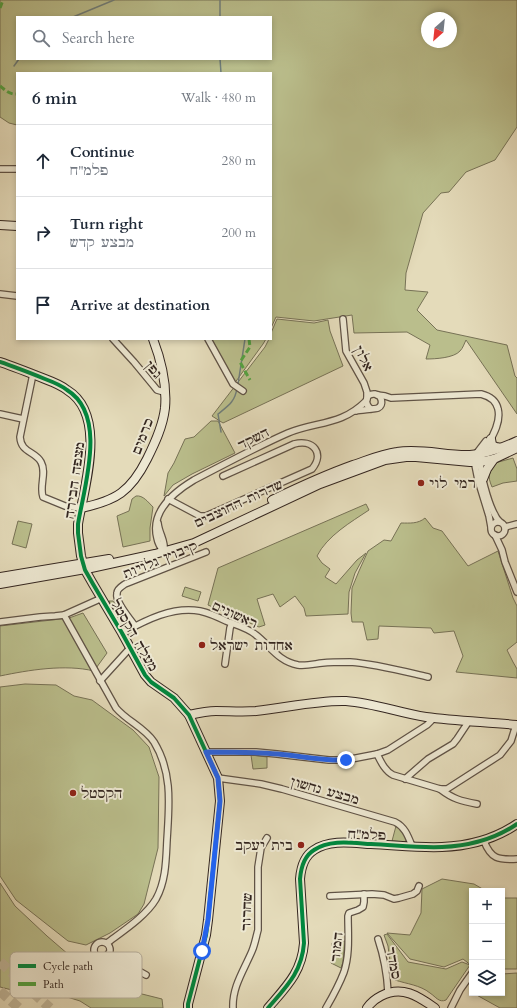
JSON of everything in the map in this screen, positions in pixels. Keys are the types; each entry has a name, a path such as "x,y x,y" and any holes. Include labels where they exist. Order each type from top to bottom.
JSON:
{"street":[{"path":"0,169 16,169"},
{"path":"0,225 16,226"},
{"path":"0,294 16,296"},
{"name":"אלון","path":"343,319 346,351 364,383 367,392 366,400"},
{"name":"גפן","path":"114,340 153,385 158,390 164,392"},
{"name":"כרמים","path":"81,508 107,500 122,493 136,477 151,452 159,434 165,408 164,392 161,365 152,340"},
{"path":"209,340 233,384 243,391"},
{"name":"מצפה הבירה","path":"0,362 33,374 69,390 83,406 88,420 91,446 78,524 78,533 79,547 87,566"},
{"path":"33,374 23,419 20,443 41,462 43,468 43,497 65,506 81,508"},
{"name":"אלון","path":"364,383 376,395"},
{"path":"391,398 376,409 371,409 367,406 366,400 370,395 391,398 475,394 486,395 497,404 500,415 499,422 478,458 480,488 489,516 491,532 495,535 502,550 505,562 517,592"},
{"path":"376,395 381,399 380,406"},
{"name":"השקד","path":"168,499 194,480 276,438 293,431 343,418 354,412 366,400"},
{"name":"השקד","path":"354,412 371,409"},
{"path":"0,414 23,419"},
{"path":"288,433 294,444"},
{"path":"492,435 492,444 496,447 502,448"},
{"path":"478,458 517,440"},
{"path":"163,548 156,530 159,514 168,499 200,516 206,516 312,469 317,461 317,452 314,446 301,442 223,476"},
{"path":"478,458 494,459 517,448"},
{"name":"שדרות החוצבים","path":"0,584 163,548 200,535 324,476 385,454 419,451 459,454 478,458"},
{"path":"478,458 494,514 505,527"},
{"path":"483,479 494,459"},
{"path":"491,527 496,522 500,522"},
{"path":"505,527 517,524"},
{"path":"502,550 502,535 505,531 505,527"},
{"path":"495,535 502,535"},
{"name":"קיבוץ גלויות","path":"135,626 119,604 116,593 118,590 125,584 206,552"},
{"name":"שדרות החוצבים","path":"0,577 87,566"},
{"name":"מעלה הקסטל","path":"87,566 102,597 145,674 151,682 174,698 189,715"},
{"path":"0,622 64,615 102,597"},
{"name":"ראשונים","path":"122,632 164,614 190,610 202,611 250,631 273,652 283,659 295,664 307,665 352,662 428,677"},
{"path":"64,615 116,708 143,730 153,741 165,768 168,785 170,802 166,867 162,885 150,908 140,918 107,943"},
{"path":"226,664 230,628 232,623"},
{"path":"100,681 130,648"},
{"path":"188,1008 206,935 220,801 218,778 189,715 216,711 255,711 311,703 344,701 363,703 425,717 517,725 511,741 500,755 446,789 440,789 389,773 385,769 377,754"},
{"path":"206,752 256,752 329,760 346,760 377,754 388,750 421,729 434,718"},
{"path":"405,779 428,759 453,744 458,739 469,721"},
{"name":"מבצע נחשון","path":"218,778 261,784 282,789 394,822 399,824 406,832 412,846"},
{"path":"440,789 449,796 460,801 477,804"},
{"name":"פלמ\"ח","path":"268,1008 293,978 303,955 304,943 300,879 303,862 313,850 321,846 341,843 419,847 443,847 468,844 484,841 517,824"},
{"name":"שחרור","path":"233,1008 239,977 252,952 256,940 258,930 258,867 261,848 267,838"},
{"path":"484,841 487,849 493,856 499,859 517,859"},
{"path":"330,896 364,894 384,895 399,898 413,894 420,886"},
{"name":"המור","path":"326,1008 340,982 344,970 348,940 349,912 363,907 364,894"},
{"name":"סמדר","path":"378,939 385,962 388,992"},
{"path":"94,952 93,948 96,943 102,941 107,943 110,950 109,952"},
{"path":"142,973 146,975"},
{"path":"451,1008 460,990 469,977"},
{"path":"367,1008 371,1002 388,992 396,991 415,995 435,1008"}],"green space":[{"path":"0,0 517,0 517,127 495,160 466,172 449,192 441,193 423,213 406,273 405,290 428,292 417,310 437,330 507,345 515,376 517,378 517,414 466,340 461,350 453,355 444,358 426,359 430,345 407,332 354,333 352,315 314,321 276,317 272,326 272,72 16,72 16,125 9,123 0,117"},
{"path":"277,319 314,323 328,320 330,331 343,366 223,423 212,416 265,347 268,340 272,340 272,331"},
{"path":"209,340 265,340 263,344 234,384"},
{"path":"211,421 218,421 235,453 173,485 164,496 168,473 185,439 194,437"},
{"path":"513,458 517,469 517,481 503,483 492,487 489,475 495,463"},
{"path":"136,496 143,498 153,507 150,541 123,547 117,516 129,511 132,499"},
{"path":"366,504 369,510 333,536 321,549 317,556 322,563 330,569 325,577 336,584 357,560 366,553 355,573 349,592 348,614 306,616 304,608 295,596 280,607 273,594 257,599 265,625 259,627 208,605 218,568"},
{"path":"425,518 433,528 442,531 468,566 498,551 517,606 517,642 507,650 517,669 517,678 456,672 463,656 454,631 434,633 431,628 379,626 378,639 367,640 363,622 352,622 352,588 368,551 384,540 391,541 401,523 417,522"},
{"path":"18,521 32,524 26,548 12,544"},
{"path":"185,587 201,592 198,601 182,596"},
{"path":"109,601 113,601 128,622 127,623 121,624"},
{"path":"83,613 107,653 94,671 59,668 35,670 0,676 0,626 69,618"},
{"path":"25,684 56,685 74,696 92,700 133,730 149,747 159,777 158,848 144,904 138,914 110,933 86,945 68,941 16,900 0,876 0,687"},
{"path":"251,755 267,757 267,768 253,769"},
{"path":"396,826 403,833 406,842 392,841"},
{"path":"442,879 474,884 481,888 469,888 469,964 463,959 444,967 410,959 387,933 410,935 421,913 422,889"},
{"path":"0,883 15,906 66,952 10,952 10,990 0,987"},
{"path":"505,898 517,898 517,969 505,969"},
{"path":"387,934 408,962 446,969 462,962 469,965 469,966 446,1000 441,1001 422,988 395,980 392,977 388,946 384,935"},
{"path":"345,941 341,968 331,963 333,956 332,943"},
{"path":"517,973 517,1008 500,1008 478,996 505,996 505,974"},
{"path":"142,994 162,999 163,1008 91,1008 80,1001 70,998 142,998"}],"waterway":[{"path":"75,16 114,0"},
{"path":"220,0 220,16"},
{"path":"14,66 18,60"},
{"path":"220,60 221,72"},
{"path":"238,384 245,340"},
{"path":"221,432 218,414 233,400 237,388"}],"tunnel":[{"path":"0,962 10,971"},
{"path":"0,991 19,1008"},
{"path":"39,998 50,1008"}],"marked path":[{"path":"0,8 3,0"},
{"path":"0,86 6,91 16,94"},
{"path":"249,340 250,347 240,362 250,380"}],"cycle path":[{"path":"0,362 60,385 79,401 87,416 90,434 90,452 88,472 78,524 81,556 85,570 145,675 151,682 174,698 189,715 218,778 220,801 208,920 206,935 188,1008"},
{"path":"268,1008 292,978 303,953 304,943 300,879 304,862 311,852 327,844 342,842 424,847 462,845 491,838 517,824"}],"place":[{"name":"רמי לוי","path":"421,483"},
{"name":"אחדות ישראל","path":"202,645"},
{"name":"הקסטל","path":"73,793"},
{"name":"בית יעקב","path":"301,845"}],"route":[{"path":"202,951 208,920 220,801 218,778 206,752 256,752 329,760 346,760"}]}
